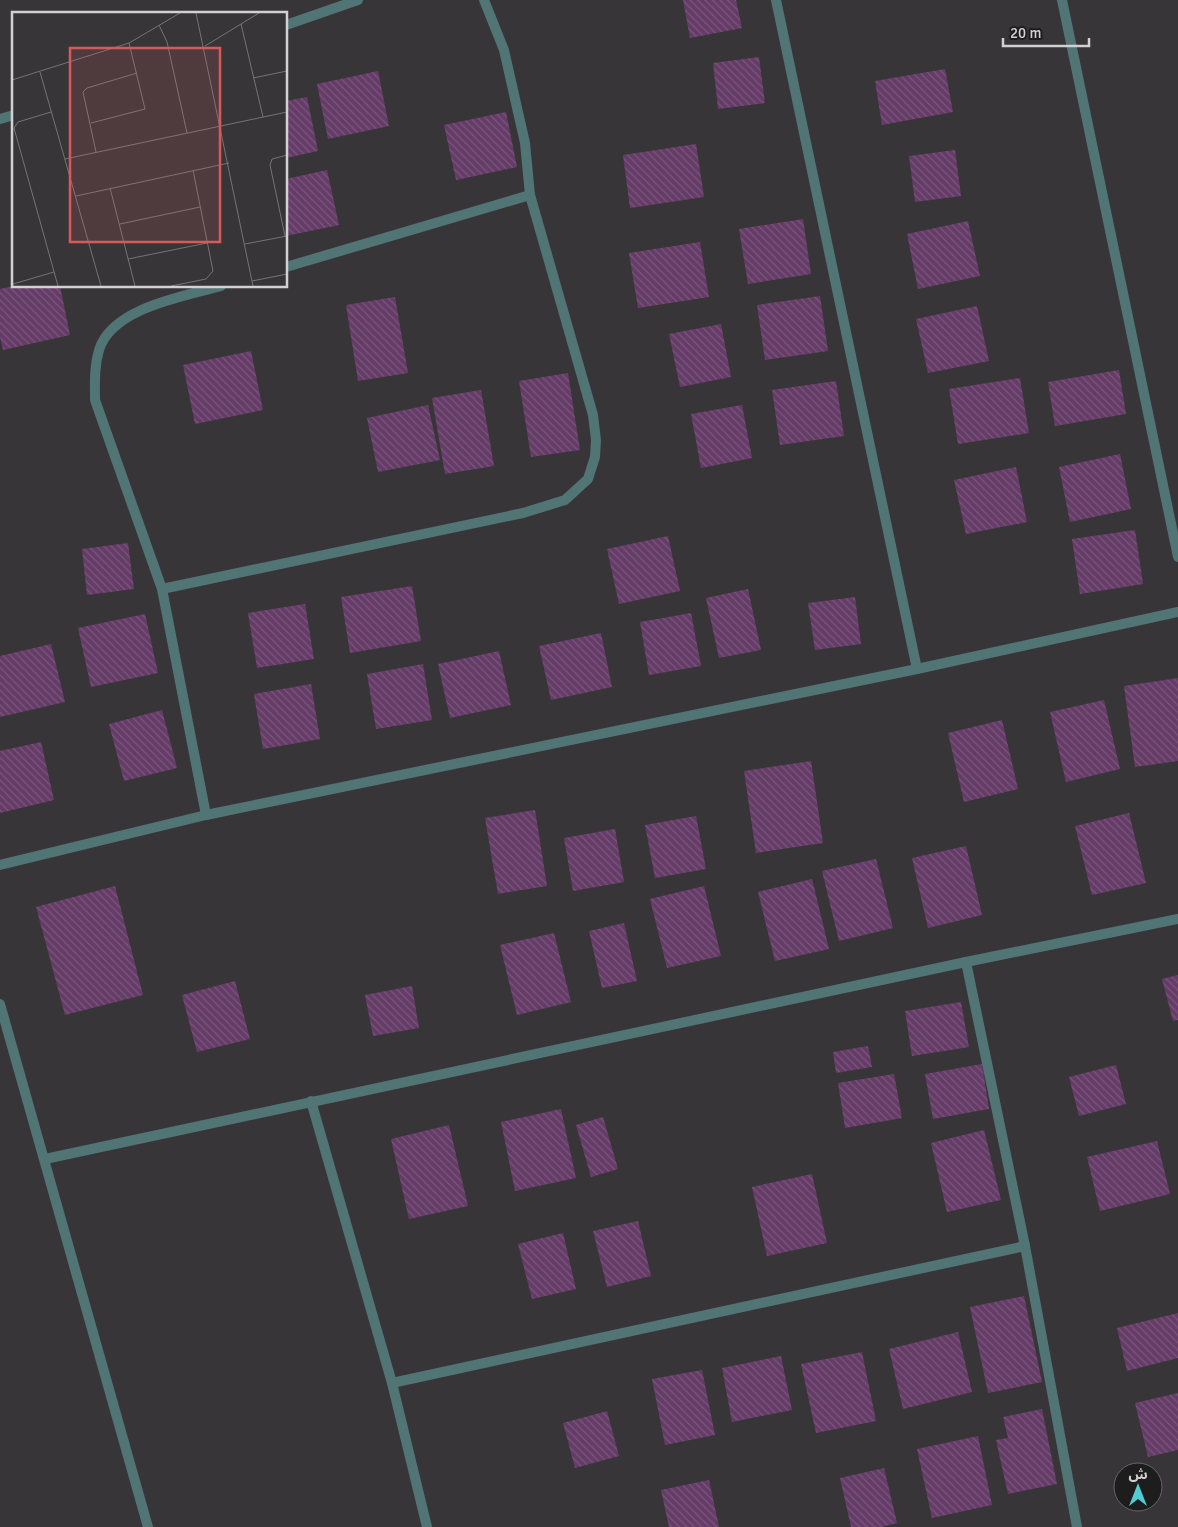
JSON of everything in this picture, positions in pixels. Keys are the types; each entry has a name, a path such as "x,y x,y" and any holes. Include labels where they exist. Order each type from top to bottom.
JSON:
{"street":[{"path":"288,24 358,0"},
{"path":"162,589 523,513 565,500 588,479 595,456 596,440 593,415 530,195 525,143 514,88 504,50 484,0"},
{"path":"776,0 917,669"},
{"path":"1062,0 1178,557"},
{"path":"0,120 12,116"},
{"path":"288,266 530,195"},
{"path":"206,815 162,589 95,400 94,370 99,349 111,328 137,311 214,288"},
{"path":"0,865 206,815 917,669 1178,612"},
{"path":"45,1159 966,962 1178,919"},
{"path":"966,962 1025,1246 1077,1527"},
{"path":"0,1004 148,1527"},
{"path":"311,1101 392,1383 427,1527"},
{"path":"392,1383 1025,1246"}],"building":[{"path":"683,0 736,0 742,28 690,38"},
{"path":"759,57 765,103 718,109 713,63"},
{"path":"945,69 953,112 882,125 875,81"},
{"path":"378,71 389,126 328,139 317,84"},
{"path":"307,97 318,151 288,158 288,101"},
{"path":"506,112 517,167 456,180 444,125"},
{"path":"696,144 704,197 630,208 623,155"},
{"path":"955,150 961,196 915,202 909,156"},
{"path":"327,170 339,225 288,236 288,179"},
{"path":"803,219 811,274 748,284 739,229"},
{"path":"968,221 980,276 918,289 907,234"},
{"path":"700,242 709,297 638,308 629,253"},
{"path":"12,286 12,288 60,288 70,335 3,350 0,337 0,289"},
{"path":"820,296 828,351 765,360 757,305"},
{"path":"395,297 408,373 358,381 346,305"},
{"path":"977,306 989,361 928,373 916,319"},
{"path":"721,324 731,377 680,387 669,334"},
{"path":"251,351 263,410 195,424 183,365"},
{"path":"1119,370 1126,414 1055,426 1048,382"},
{"path":"568,373 580,450 531,457 519,381"},
{"path":"1020,378 1029,433 958,444 949,389"},
{"path":"836,381 844,436 780,445 772,390"},
{"path":"481,390 494,466 445,474 432,398"},
{"path":"428,405 440,460 378,472 367,418"},
{"path":"742,405 752,458 701,468 691,414"},
{"path":"1120,454 1131,509 1070,522 1059,467"},
{"path":"1016,467 1027,522 966,534 954,480"},
{"path":"1135,530 1143,584 1080,594 1072,539"},
{"path":"668,536 680,591 619,604 607,549"},
{"path":"128,543 134,589 87,595 82,549"},
{"path":"412,586 421,641 350,653 341,597"},
{"path":"748,589 761,650 719,658 706,598"},
{"path":"855,597 861,644 815,650 808,603"},
{"path":"305,604 314,659 257,668 248,613"},
{"path":"691,613 701,666 649,675 640,622"},
{"path":"145,614 158,673 91,687 78,628"},
{"path":"601,633 612,687 551,700 539,646"},
{"path":"51,644 65,702 0,717 0,656"},
{"path":"499,651 511,705 450,718 438,664"},
{"path":"423,664 432,720 376,729 367,674"},
{"path":"1178,678 1178,761 1135,767 1124,686"},
{"path":"311,684 320,739 263,749 254,694"},
{"path":"1104,700 1120,769 1066,782 1050,712"},
{"path":"162,710 177,768 124,781 109,724"},
{"path":"1002,720 1018,789 964,802 948,733"},
{"path":"41,742 54,800 0,813 0,751"},
{"path":"811,761 823,843 756,853 744,771"},
{"path":"535,810 547,886 498,894 485,818"},
{"path":"1129,813 1146,883 1092,895 1075,826"},
{"path":"696,816 706,869 655,878 645,825"},
{"path":"615,829 624,882 573,891 564,838"},
{"path":"966,846 982,915 928,928 912,858"},
{"path":"876,859 893,928 839,941 822,871"},
{"path":"812,879 829,949 775,961 758,892"},
{"path":"115,886 143,995 65,1015 36,907"},
{"path":"704,886 721,956 667,968 650,899"},
{"path":"624,923 637,981 602,988 589,931"},
{"path":"554,933 571,1002 517,1015 500,945"},
{"path":"1178,975 1178,1020 1173,1021 1162,979"},
{"path":"235,981 250,1039 197,1052 182,995"},
{"path":"412,986 419,1028 373,1036 365,995"},
{"path":"961,1002 969,1047 912,1056 905,1011"},
{"path":"868,1046 872,1067 836,1073 833,1052"},
{"path":"982,1064 989,1109 933,1119 925,1074"},
{"path":"1116,1065 1126,1104 1079,1116 1069,1077"},
{"path":"894,1074 902,1118 845,1128 838,1083"},
{"path":"561,1109 576,1178 515,1191 501,1122"},
{"path":"603,1117 618,1169 591,1177 576,1125"},
{"path":"449,1125 468,1206 409,1219 391,1139"},
{"path":"984,1130 1001,1200 947,1212 931,1143"},
{"path":"1157,1141 1170,1194 1100,1211 1087,1157"},
{"path":"812,1174 827,1243 767,1256 752,1187"},
{"path":"638,1221 651,1276 607,1287 593,1231"},
{"path":"563,1233 576,1289 532,1299 518,1244"},
{"path":"1024,1296 1042,1382 988,1393 970,1307"},
{"path":"1178,1313 1178,1358 1127,1371 1117,1328"},
{"path":"958,1332 972,1392 903,1409 889,1349"},
{"path":"862,1352 876,1421 816,1433 801,1364"},
{"path":"781,1356 792,1410 732,1422 722,1368"},
{"path":"702,1370 715,1435 665,1445 652,1379"},
{"path":"1178,1393 1178,1450 1148,1457 1135,1403"},
{"path":"1042,1409 1057,1484 1008,1494 996,1440 1008,1438 1003,1417"},
{"path":"607,1411 619,1456 575,1468 563,1423"},
{"path":"978,1436 992,1505 932,1518 917,1449"},
{"path":"884,1468 897,1523 881,1527 851,1527 840,1478"},
{"path":"709,1480 719,1527 669,1527 661,1490"}]}
